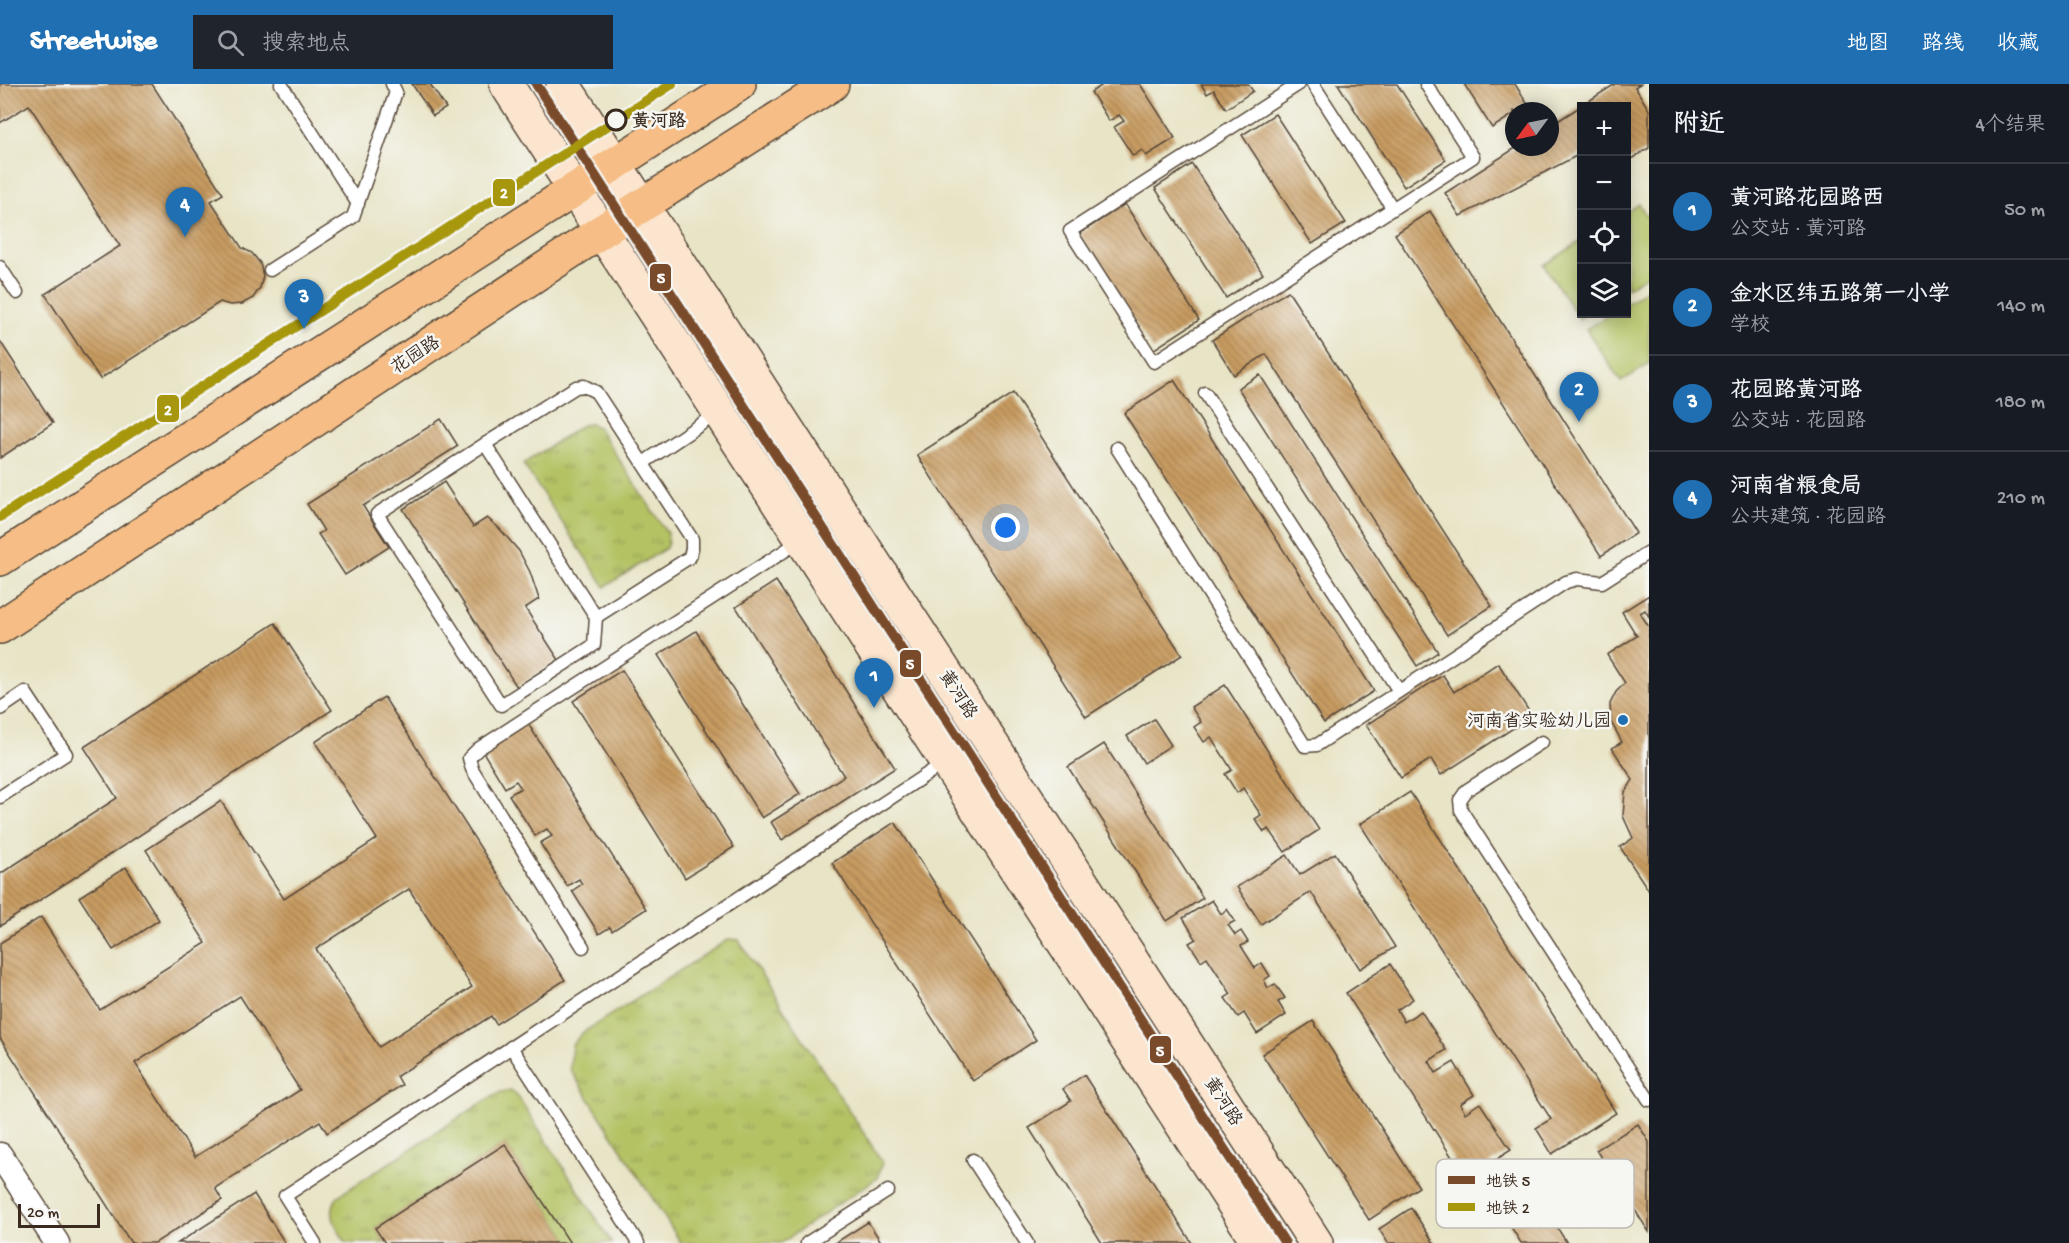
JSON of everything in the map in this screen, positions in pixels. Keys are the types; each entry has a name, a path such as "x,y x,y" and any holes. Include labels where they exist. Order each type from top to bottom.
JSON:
{"main road":[{"path":"506,84 1259,1243"},
{"name":"黄河路","path":"563,84 1316,1243"},
{"path":"0,559 739,84"},
{"name":"花园路","path":"0,627 602,231 832,84"}],"street":[{"path":"0,1155 57,1243"}],"lane":[{"path":"281,84 358,204"},
{"path":"270,270 353,217 396,92 392,84"},
{"path":"1299,84 1070,231 1154,362 1473,158 1426,84"},
{"path":"1313,84 1393,209"},
{"path":"0,267 16,293"},
{"path":"485,444 596,616 594,645 501,705 377,514 485,444 576,387 584,386 596,392 692,539 690,557 596,616"},
{"path":"1205,393 1399,691"},
{"path":"643,463 719,412"},
{"path":"1118,448 1305,746 1317,745 1566,582 1577,579 1602,582 1649,552"},
{"path":"583,947 472,769 469,758 478,748 801,540"},
{"path":"0,709 26,692 66,754 0,797"},
{"path":"1542,742 1467,790 1460,800 1461,810 1649,1101"},
{"path":"315,1243 285,1196 946,762"},
{"path":"512,1047 638,1243"},
{"path":"973,1160 1027,1243"},
{"path":"807,1243 888,1191"}],"green space":[{"path":"1639,204 1649,220 1649,274 1631,285 1631,210"},
{"path":"1577,244 1577,316 1544,265"},
{"path":"1649,288 1649,364 1621,382 1586,329 1604,318 1631,318 1631,300"},
{"path":"591,424 598,427 667,533 668,542 666,548 605,587 523,464 582,425"},
{"path":"729,939 739,940 883,1163 877,1178 781,1243 681,1243 570,1069 572,1045 582,1033"},
{"path":"511,1090 517,1095 612,1243 570,1243 505,1144 375,1228 385,1243 346,1243 334,1220 334,1202 338,1196 497,1093"}],"building":[{"path":"0,84 152,84 223,194 211,201 242,248 252,253 260,263 263,276 260,288 253,298 242,304 230,305 220,302 100,379 45,294 120,246 29,105 0,123"},
{"path":"412,84 430,84 446,108 433,116"},
{"path":"1100,84 1140,84 1175,138 1146,156 1142,150 1133,156 1114,127 1124,121 1119,115 1109,121 1091,92 1101,86"},
{"path":"1201,84 1248,84 1253,91 1226,109 1214,90 1207,94"},
{"path":"1338,84 1397,84 1446,160 1404,187"},
{"path":"1464,84 1515,84 1526,102 1505,102 1505,120 1492,128"},
{"path":"1615,84 1640,84 1635,87 1649,110 1649,148 1631,159 1631,102 1587,102"},
{"path":"1577,109 1577,156 1460,216 1445,193 1505,155 1559,156 1559,120"},
{"path":"1275,114 1346,223 1312,244 1242,135"},
{"path":"1192,164 1263,274 1226,298 1155,188"},
{"path":"1125,204 1199,320 1153,350 1079,234"},
{"path":"1430,211 1636,533 1601,556 1395,234"},
{"path":"1288,291 1492,606 1447,635 1266,354 1234,375 1212,340"},
{"path":"0,341 53,423 0,458"},
{"path":"1260,375 1438,652 1417,666 1238,388"},
{"path":"1174,380 1374,691 1324,723 1124,413"},
{"path":"1013,393 1182,655 1086,717 917,455"},
{"path":"441,419 458,446 363,506 389,547 345,575 318,534 324,531 307,504"},
{"path":"444,482 473,527 487,518 519,551 530,572 539,599 525,608 559,660 517,687 403,509"},
{"path":"776,581 895,768 782,840 771,822 844,776 736,607"},
{"path":"1649,595 1649,617 1645,610 1640,613 1649,627 1649,891 1620,847 1633,838 1623,816 1625,792 1633,780 1612,748 1622,742 1611,722 1610,704 1616,692 1625,683 1607,655 1637,636 1622,612"},
{"path":"275,623 332,710 0,926 0,874 117,798 84,747"},
{"path":"696,631 800,794 762,818 658,655"},
{"path":"1498,663 1532,716 1441,775 1431,759 1401,778 1366,725 1443,675 1454,692"},
{"path":"622,670 734,847 685,878 573,701"},
{"path":"1225,685 1319,830 1285,852 1269,829 1264,832 1255,819 1261,815 1243,788 1237,793 1225,774 1232,770 1211,737 1204,742 1194,727 1201,722 1191,707"},
{"path":"384,697 565,980 496,1024 491,1016 397,1076 402,1085 327,1133 320,1121 215,1188 222,1200 155,1243 131,1243 0,1038 0,943 41,917 100,1010 206,943 146,850 221,801 284,899 377,839 315,742","holes":["409,889 472,987 379,1047 316,949","240,996 300,1090 195,1157 135,1063"]},
{"path":"525,719 646,909 612,931 610,927 599,934 572,891 582,884 579,879 567,886 540,843 552,836 547,829 535,836 509,795 521,788 516,781 505,788 483,752"},
{"path":"1154,719 1171,745 1144,763 1127,736"},
{"path":"1104,744 1203,898 1167,921 1068,767"},
{"path":"1410,792 1616,1113 1552,1154 1536,1128 1551,1119 1360,824"},
{"path":"895,822 1036,1040 973,1081 832,863"},
{"path":"1335,853 1395,947 1360,969 1311,892 1261,924 1237,887 1287,855 1300,875"},
{"path":"126,867 159,920 113,950 79,897"},
{"path":"1212,900 1221,914 1227,909 1235,921 1228,925 1235,935 1241,931 1248,942 1241,946 1255,968 1262,963 1270,976 1264,980 1268,988 1275,984 1285,998 1278,1002 1286,1015 1257,1034 1244,1013 1238,1017 1225,998 1231,994 1207,957 1201,961 1189,943 1196,939 1183,918"},
{"path":"1390,964 1413,999 1397,1010 1404,1022 1421,1011 1446,1050 1429,1061 1436,1073 1454,1062 1474,1095 1460,1104 1465,1113 1480,1103 1511,1150 1497,1159 1453,1159 1346,993"},
{"path":"1313,1021 1419,1187 1369,1220 1262,1054"},
{"path":"1084,1075 1192,1243 1102,1243 1029,1128 1071,1101 1063,1089"},
{"path":"1638,1124 1649,1142 1649,1232 1634,1209 1634,1159 1602,1159 1596,1150"},
{"path":"505,1144 570,1243 385,1243 375,1228"},
{"path":"254,1194 285,1243 178,1243"},
{"path":"1411,1208 1434,1243 1388,1243 1379,1229"},
{"path":"868,1222 882,1243 835,1243"},
{"path":"1512,1228 1557,1228 1567,1243 1521,1243"}],"metro line":[{"name":"5","path":"536,84 1285,1243"},
{"name":"2","path":"0,517 672,84"}],"place":[{"name":"黄河路","path":"616,120"},
{"name":"河南省粮食局","path":"185,237"},
{"name":"花园路黄河路","path":"304,329"},
{"name":"金水区纬五路第一小学","path":"1579,422"},
{"name":"黄河路花园路西","path":"874,708"},
{"name":"河南省实验幼儿园","path":"1623,720"}]}
